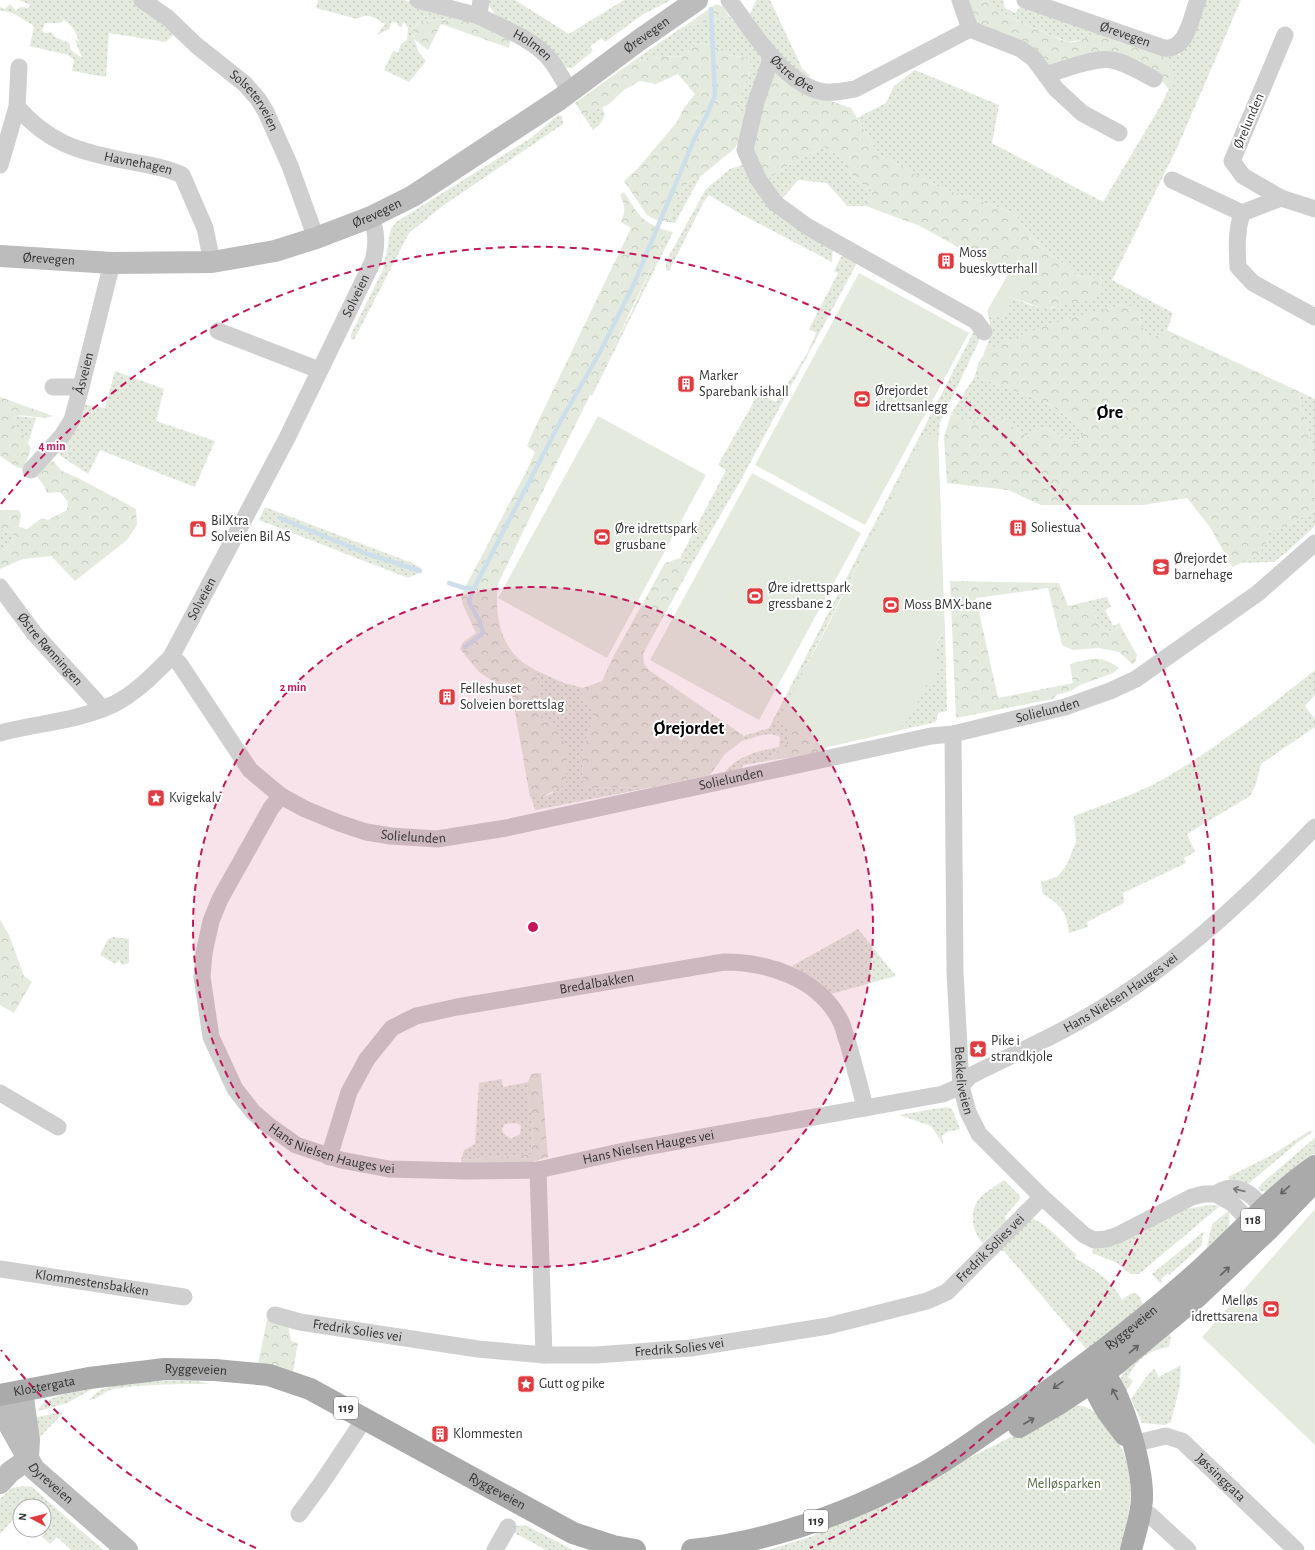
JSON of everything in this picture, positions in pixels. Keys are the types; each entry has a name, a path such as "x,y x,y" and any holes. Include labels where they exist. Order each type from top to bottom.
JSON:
{"main road":[{"name":"Ryggeveien","path":"1261,1220 1300,1176 1315,1166"},
{"name":"Ryggeveien","path":"692,1550 741,1541 809,1524 864,1502 931,1468 1014,1430 1095,1373 1193,1276 1261,1220 1315,1181"},
{"name":"Ryggeveien","path":"89,1378 165,1369 215,1370 269,1375 310,1389 365,1418 466,1476 573,1533 601,1543 635,1550"},
{"path":"1095,1373 1104,1409 1132,1444 1141,1480 1141,1512 1131,1550"},
{"name":"Klostergata","path":"0,1396 89,1378"}],"street":[{"name":"Solseterveien","path":"142,0 174,23 196,44 245,84 258,99 266,112 290,166 316,238"},
{"name":"Holmen","path":"418,0 480,8 545,54 553,62 570,91"},
{"name":"Ørevegen","path":"0,256 112,262 212,262 275,251 316,238 371,217 414,196 570,91 697,0"},
{"name":"Østre Øre","path":"729,0 772,56 789,74 808,87 820,91 838,92 855,89 970,29"},
{"path":"960,0 970,29 1021,49 1034,59 1056,89 1082,113 1119,133"},
{"name":"Ørevegen","path":"1025,0 1076,19 1171,49 1179,45 1186,32 1198,0"},
{"name":"Ørelunden","path":"1285,35 1232,162 1243,176 1281,198 1315,210"},
{"path":"772,56 756,102 745,150 758,178 775,203 808,227 976,321 984,332"},
{"path":"1046,75 1071,67 1109,59 1121,62 1154,79"},
{"path":"0,166 16,107 19,67"},
{"name":"Havnehagen","path":"16,107 40,131 73,148 122,160 169,169 182,175 205,228 212,262"},
{"path":"1172,180 1242,213 1281,198"},
{"path":"1242,213 1236,243 1238,267 1253,283 1315,317"},
{"name":"Solveien","path":"0,733 56,722 103,708 131,694 171,657 269,472 374,261 376,232 371,217"},
{"name":"Åsveien","path":"31,470 62,436 72,420 112,262"},
{"path":"218,331 320,370"},
{"path":"53,387 81,388"},
{"name":"Solielunden","path":"171,657 179,663 244,763 281,796 339,823 366,832 391,836 437,839 506,828 931,736 953,734 1065,707 1110,691 1136,679 1258,592 1315,543"},
{"name":"Østre Rønningen","path":"0,587 34,633 103,708"},
{"name":"Bekkeliveien","path":"953,734 955,972 961,1086 968,1112 979,1134 1042,1198 1084,1236 1094,1240 1106,1240 1118,1236 1192,1197 1204,1194 1216,1194 1222,1189 1230,1188 1246,1192 1261,1220"},
{"name":"Hans Nielsen Hauges vei","path":"281,796 272,808 220,899 209,928 204,953 202,977 211,1038 235,1089 253,1112 268,1125 296,1145 329,1157 360,1164 389,1168 465,1171 538,1170 624,1151 943,1094 961,1086 970,1076 1076,1023 1169,962 1236,906 1315,827"},
{"name":"Bredalbakken","path":"329,1157 349,1092 367,1059 392,1028 416,1016 457,1007 724,962 742,962 764,965 785,972 805,983 826,1002 841,1021 865,1108"},
{"path":"0,1093 58,1127"},
{"path":"538,1170 544,1356"},
{"name":"Fredrik Solies vei","path":"275,1315 300,1322 338,1328 478,1349 544,1356 644,1352 691,1348 756,1339 828,1326 927,1301 947,1292 1042,1198"},
{"name":"Klommestensbakken","path":"0,1269 184,1297"},
{"path":"0,1483 10,1472 28,1460 29,1440 22,1391"},
{"name":"Dyreveien","path":"0,1396 7,1421 34,1469 127,1550"},
{"path":"299,1514 365,1418"},
{"name":"Jøssinggata","path":"1132,1444 1166,1436 1182,1441 1296,1550"},
{"path":"1141,1512 1150,1515 1188,1550"},
{"path":"495,1550 508,1527"}],"green space":[{"path":"19,0 136,0 177,31 166,42 109,33 106,77 72,71 74,60 68,55 30,46 34,26 13,13 0,10 0,7 5,9 10,4 16,11 20,7 28,8 31,5","holes":["64,20 73,29 78,38 79,41 75,40 82,58 71,50 69,43 55,37 51,32 45,33 42,31 45,23 60,23"]},
{"path":"318,0 404,0 462,18 451,21 441,19 417,23 412,33 418,51 426,61 409,82 384,70 393,51 398,52 401,44 407,40 408,28 404,22 401,27 398,26 397,23 392,22 389,29 377,35 385,24 368,16 357,19 316,8"},
{"path":"487,0 515,0 569,34 624,0 671,0 642,15 605,42 602,38 590,46 593,51 572,68 567,68 545,47 502,21 491,8"},
{"path":"756,0 770,0 802,68 811,77 802,74 793,68 776,51 750,14"},
{"path":"965,0 987,0 1001,11 1017,20 1066,41 1072,42 1103,35 1147,49 1167,62 1173,70 1173,83 1169,90 1156,73 1124,60 1046,67 976,24"},
{"path":"987,0 1003,0 1005,8 1015,13 1022,5 1102,35 1068,42 1026,25 996,10"},
{"path":"1203,0 1241,0 1177,148 1112,280 1173,313 1167,330 1149,340 1141,325 1140,314 1121,304 1110,309 1068,319 1024,334 983,355 990,333 990,323 987,311 1002,319 1013,298 1039,307 1049,308 1057,306 1073,296 1092,278 1075,275 1067,266 1039,246 1014,213 941,188 878,154 857,118 886,103 894,86 915,70 999,105 992,143 1103,202 1161,105 1174,78 1150,50 1166,55 1179,55 1187,44"},
{"path":"716,4 724,7 729,16 682,28"},
{"path":"729,16 764,57 745,115 736,109 752,65 747,58 729,55 713,45 698,43 683,56 647,58 625,67 681,28"},
{"path":"462,18 511,37 509,48 441,24 428,50 415,40 412,33 417,23 441,19 451,21"},
{"path":"698,43 713,45 729,55 747,58 752,65 736,109 745,115 740,139 735,148 700,177 688,182 677,199 668,222 654,219 647,215 624,181 639,167 677,122 684,108 695,94 678,74 656,84 640,81 624,90 608,105 583,115 575,103 625,67 647,58 683,56"},
{"path":"777,73 816,96 851,108 878,154 941,188 1014,213 1039,246 1067,266 1075,275 1092,278 1102,277 1102,288 1094,299 1044,309 1013,298 1028,271 1014,264 990,265 920,226 866,206 873,191 856,180 839,156 824,147 791,164 766,180 755,159 752,137 772,74"},
{"path":"602,107 605,115 600,124 593,130 583,115"},
{"path":"558,115 562,116 563,124 444,205 409,233 354,340 351,339 351,334 383,270 391,229 396,222 531,138"},
{"path":"824,147 839,156 856,180 873,191 866,206 847,206 827,183 798,180 782,199 766,180 791,164"},
{"path":"743,165 833,248 832,262 737,212 709,195 703,203 669,271 666,270 666,263 670,254 706,189 730,169"},
{"path":"700,177 675,223 668,222 677,199 688,182"},
{"path":"624,192 641,217 651,224 668,231 627,320 498,584 497,604 502,634 506,643 519,659 537,671 540,717 556,728 567,748 566,784 542,797 530,797 510,683 497,684 479,672 460,649 462,643 476,633 463,605 461,595 526,472 535,452 527,446 531,436 631,228 621,222 624,215 624,208 620,195"},
{"path":"668,231 673,232 592,396 589,394 632,311"},
{"path":"842,255 858,261 742,478 692,564 680,558 726,470 718,465 758,394 776,402 808,352 816,333 809,329 838,273 834,271"},
{"path":"1014,264 1028,271 1002,319 987,311"},
{"name":"Ørejordet idrettsanlegg","path":"859,273 969,333 865,525 755,465"},
{"path":"1121,304 1131,306 1140,314 1141,325 1149,340 1167,330 1298,391 1313,451 1315,452 1315,510 1289,525 1268,532 1265,547 1255,557 1232,567 1210,527 1187,498 1143,505 1041,505 1008,490 947,483 944,437 951,414 975,423 999,417 1027,437 1043,427 1078,444 1085,429 1047,403 975,376 978,365 981,358 990,349 1019,336 1055,323 1098,310 1110,309"},
{"path":"975,329 978,333 979,341 940,423 938,443 941,513 893,497 806,666 930,657 943,632 945,632 947,711 938,713 936,722 827,747 794,730 788,746 772,754 773,760 743,765 741,770 725,772 736,761 757,752 779,747 780,737 771,734 761,735 742,741 744,736 769,728"},
{"path":"115,371 164,389 156,421 215,441 195,487 100,450 88,474 58,454 81,404 105,408"},
{"path":"975,376 1047,403 1085,429 1078,444 1043,427 1027,437 999,417 975,423 951,414"},
{"path":"1298,391 1315,399 1315,452 1313,451"},
{"path":"0,397 53,416 43,418 22,415 14,417 16,431 23,434 31,448 24,469 14,466 0,456"},
{"name":"Øre idrettspark grusbane","path":"598,416 706,475 607,658 498,598"},
{"path":"14,417 36,418 28,443 23,434 16,432"},
{"name":"Moss BMX-bane","path":"925,432 935,436 938,443 945,632 943,632 937,642 936,664 940,666 933,684 928,682 911,716 898,731 827,747 777,721 827,627"},
{"path":"50,458 62,471 136,509 137,525 127,540 75,581 51,556 23,559 0,569 0,553 13,542 15,534 0,529 0,510 19,510 21,515 19,527 27,529 42,518 48,520 67,510 68,502 60,492 47,493 45,487 35,474"},
{"name":"Øre idrettspark gressbane 2","path":"752,473 861,533 759,720 650,660"},
{"path":"265,507 412,563 421,568 419,573 408,578 259,520"},
{"path":"1315,510 1315,526 1274,562 1241,563 1255,557 1268,532 1289,525"},
{"path":"0,529 15,534 13,542 0,553"},
{"path":"680,558 692,564 643,654 644,664 649,670 744,736 742,741 725,754 710,775 653,787 583,788 582,753 595,711 581,699 583,688 602,681 613,657 665,563"},
{"path":"950,581 1059,583 1068,606 1089,601 1098,623 1107,632 1121,627 1137,655 1135,663 1132,664 1119,652 1099,648 1073,650 1062,645 1048,588 976,598 998,698 1073,683 1070,664 1089,659 1100,659 1119,668 1113,673 1080,685 1071,691 1056,695 1053,699 956,718"},
{"path":"1107,597 1111,607 1105,610 1113,626 1120,623 1121,627 1107,632 1098,623 1089,601"},
{"path":"1315,670 1315,695 1305,706 1315,719 1315,727 1261,764 1256,784 1250,796 1187,834 1195,852 1184,858 1186,863 1123,893 1124,903 1087,922 1088,927 1069,933 1062,910 1055,902 1043,894 1041,882 1057,877 1066,866 1076,842 1074,816 1133,794 1167,777 1205,753 1280,698"},
{"path":"537,671 564,683 583,688 581,699 595,711 582,753 583,788 653,787 535,810 531,797 543,797 553,793 556,728 540,717"},
{"path":"794,730 827,747 821,753 773,760 772,754 787,746 787,733"},
{"path":"0,920 9,935 24,976 32,982 14,1013 0,1005"},
{"path":"858,929 896,976 831,994 818,981 792,966"},
{"path":"113,937 129,939 129,963 122,965 119,960 116,964 100,955 108,939"},
{"path":"541,1073 548,1157 532,1162 461,1163 461,1160 531,1154 534,1118 529,1106 527,1092 528,1082 531,1074"},
{"path":"502,1079 503,1087 528,1082 527,1092 529,1106 534,1118 531,1154 461,1160 464,1150 475,1144 479,1083","holes":["515,1123 521,1125 520,1134 511,1139 503,1133 502,1129 505,1124"]},
{"path":"946,1107 952,1109 960,1129 947,1132 942,1136 943,1144 931,1126 899,1115"},
{"path":"1309,1131 1314,1131 1297,1143 1248,1184 1230,1181 1228,1177 1272,1155"},
{"path":"1315,1138 1315,1153 1287,1179 1269,1192 1260,1191 1258,1188 1263,1182"},
{"path":"1004,1180 1020,1196 1020,1199 1005,1216 1006,1221 983,1243 973,1224 973,1212 979,1199"},
{"path":"1209,1205 1220,1206 1139,1274 1131,1274 1115,1262 1092,1253 1093,1248 1123,1241 1187,1209"},
{"name":"Melløs idrettsarena","path":"1315,1209 1315,1445 1202,1337"},
{"path":"1229,1212 1229,1226 1227,1231 1221,1239 1206,1251 1212,1224"},
{"path":"1027,1218 1039,1222 1053,1232 1076,1254 1075,1258 1096,1271 1108,1281 1122,1300 1130,1294 1136,1293 1141,1298 1141,1302 1144,1304 1089,1352 1004,1251 996,1250"},
{"path":"1204,1231 1201,1246 1169,1275 1168,1273 1161,1279 1162,1281 1160,1283 1152,1274"},
{"path":"267,1320 281,1321 288,1325 291,1341 298,1343 293,1372 258,1364"},
{"path":"1167,1331 1171,1336 1169,1347 1150,1353 1135,1365 1128,1377 1133,1381 1123,1396 1120,1380 1128,1364 1140,1352"},
{"path":"1181,1365 1180,1385 1171,1422 1165,1425 1142,1423 1131,1399 1147,1376 1154,1369 1159,1377"},
{"path":"196,1381 210,1384 125,1387 107,1391 92,1400 89,1400 97,1392 103,1389 123,1384"},
{"path":"88,1388 94,1388 67,1403 38,1411 41,1406 52,1399"},
{"name":"Melløsparken","path":"1073,1406 1083,1406 1098,1415 1116,1438 1124,1453 1130,1483 1130,1498 1121,1550 768,1550 813,1536 821,1529 896,1499 969,1458"},
{"path":"62,1412 62,1414 39,1438 36,1421 37,1417"},
{"path":"24,1486 32,1487 44,1498 12,1498 12,1521 0,1534 0,1499 12,1488"},
{"path":"52,1505 103,1550 71,1550 57,1537 50,1544 43,1538 52,1538"},
{"path":"523,1525 573,1550 546,1550 511,1531 513,1527"}],"waterway":[{"path":"465,647 483,632 479,620 469,602 472,592 559,424 599,354 633,286 696,135 707,115 715,95 711,9"},
{"path":"280,518 365,553 420,571"},
{"path":"449,583 464,588 474,588"}],"place":[{"name":"Moss bueskytterhall","path":"946,261"},
{"name":"Marker Sparebank ishall","path":"686,384"},
{"name":"Ørejordet idrettsanlegg","path":"862,399"},
{"name":"Soliestua","path":"1018,528"},
{"name":"BilXtra Solveien Bil AS","path":"198,529"},
{"name":"Øre idrettspark grusbane","path":"602,537"},
{"name":"Ørejordet barnehage","path":"1161,567"},
{"name":"Øre idrettspark gressbane 2","path":"755,596"},
{"name":"Moss BMX-bane","path":"891,605"},
{"name":"Felleshuset Solveien borettslag","path":"447,697"},
{"name":"Kvigekalv","path":"156,798"},
{"name":"Pike i strandkjole","path":"978,1049"},
{"name":"Melløs idrettsarena","path":"1271,1309"},
{"name":"Gutt og pike","path":"526,1384"},
{"name":"Klommesten","path":"440,1434"}],"district":[{"name":"Øre","path":"1110,413"},
{"name":"Ørejordet","path":"689,729"}]}
